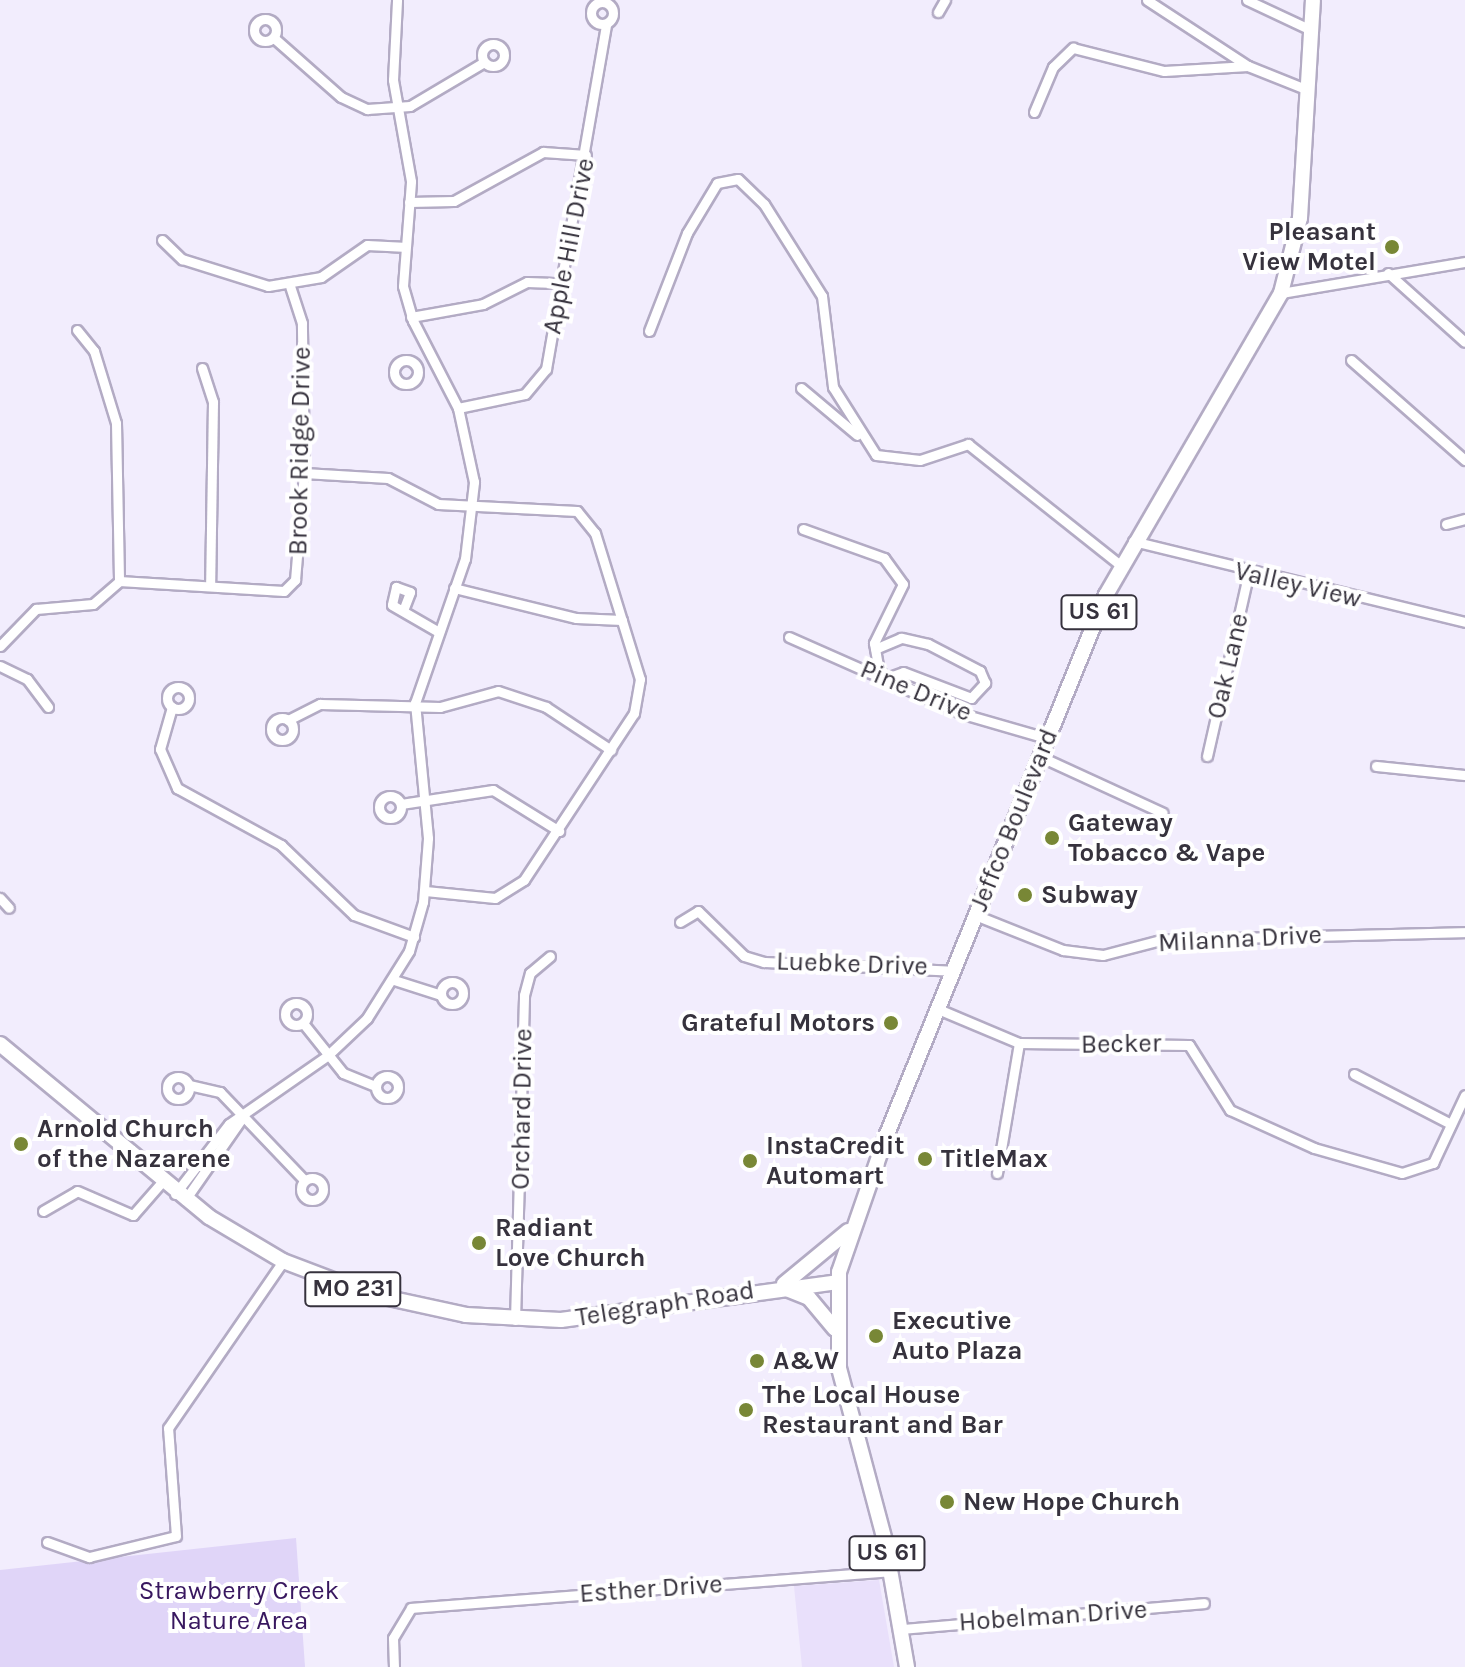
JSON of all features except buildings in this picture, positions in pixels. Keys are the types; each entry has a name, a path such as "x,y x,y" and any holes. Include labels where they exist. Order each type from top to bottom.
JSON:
{"main road":[{"name":"Jeffco Boulevard","path":"907,1667 892,1571 835,1329 837,1282 851,1228 1046,738 1120,565 1281,293 1300,218 1313,0"},
{"name":"Telegraph Road","path":"0,1044 180,1197 283,1261 405,1304 515,1320 608,1317 780,1286 837,1282"},
{"path":"835,1329 809,1298 780,1286 851,1228"}],"street":[{"path":"180,1197 224,1129 329,1055 394,980 414,937 425,891 423,800 415,703 454,588 474,504 458,408 411,317 402,247 409,202 398,109 397,0"},
{"path":"938,12 945,0"},
{"path":"1147,0 1248,66 1308,90"},
{"path":"1247,0 1311,30"},
{"name":"Apple Hill Drive","path":"458,408 525,394 537,384 586,155 606,24"},
{"path":"274,38 353,105 398,109 484,62"},
{"path":"1034,112 1053,67 1073,48 1164,71 1248,66"},
{"path":"409,202 454,201 543,152 586,155"},
{"path":"649,331 687,233 717,183 738,179 764,204 822,296 833,387 859,437"},
{"path":"162,240 182,259 290,287 367,245 402,247"},
{"path":"1281,293 1465,262"},
{"path":"1388,273 1465,342"},
{"path":"411,317 483,304 527,282 561,283"},
{"name":"Brook Ridge Drive","path":"119,581 210,583 284,591 295,580 304,473 302,323 290,287"},
{"path":"0,646 36,609 93,604 119,581 116,423 94,351 77,330"},
{"path":"417,366 432,357"},
{"path":"1351,360 1465,460"},
{"path":"202,368 213,402 210,583"},
{"path":"801,388 888,460 920,460 968,444 1120,565"},
{"path":"304,473 380,476 426,501 577,511 595,533 640,679 639,702 611,750 559,831 505,894 457,898 425,891"},
{"path":"1446,524 1465,519"},
{"path":"803,529 884,558 903,584 875,649 884,679 903,672 971,698 985,683 980,671 928,644 901,638 875,649"},
{"name":"Valley View","path":"1133,541 1248,575 1465,622"},
{"name":"Oak Lane","path":"1207,756 1248,575"},
{"path":"454,588 587,620 622,620"},
{"path":"404,608 437,631"},
{"name":"Pine Drive","path":"789,637 963,714 1046,738"},
{"path":"0,666 27,679 48,707"},
{"path":"288,720 320,704 415,703 440,707 498,691 526,696 611,750"},
{"path":"172,707 160,749 177,788 281,845 354,915 414,937"},
{"path":"1039,756 1163,813"},
{"path":"1376,766 1465,775"},
{"path":"401,804 493,790 559,831"},
{"path":"0,898 9,908"},
{"name":"Luebke Drive","path":"680,922 698,911 744,956 764,962 953,971"},
{"name":"Milanna Drive","path":"975,915 1063,950 1103,955 1161,940 1465,932"},
{"name":"Orchard Drive","path":"515,1320 524,995 530,973 550,956"},
{"path":"394,980 441,995"},
{"name":"Becker","path":"938,1009 1019,1043 1189,1045 1230,1110 1314,1148 1417,1171 1433,1163 1451,1124"},
{"path":"303,1023 349,1078 376,1086"},
{"path":"997,1173 1019,1043"},
{"path":"1354,1074 1451,1124 1465,1095"},
{"path":"189,1085 212,1087 304,1180"},
{"path":"43,1211 77,1191 133,1215 161,1183"},
{"path":"47,1542 89,1557 176,1536 168,1428 283,1261"},
{"name":"Esther Drive","path":"394,1667 393,1638 411,1608 892,1571"},
{"name":"Hobelman Drive","path":"902,1629 1204,1603"}],"shaded area":[{"path":"879,1580 894,1667 802,1667 794,1586"}],"green space":[{"name":"Strawberry Creek Nature Area","path":"296,1538 305,1667 0,1667 0,1570"}],"place":[{"name":"Pleasant View Motel","path":"1392,247"},
{"name":"Gateway Tobacco & Vape","path":"1052,838"},
{"name":"Subway","path":"1025,895"},
{"name":"Grateful Motors","path":"891,1023"},
{"name":"Arnold Church of the Nazarene","path":"21,1144"},
{"name":"TitleMax","path":"925,1159"},
{"name":"InstaCredit Automart","path":"750,1161"},
{"name":"Radiant Love Church","path":"479,1243"},
{"name":"Executive Auto Plaza","path":"876,1336"},
{"name":"A&W","path":"757,1361"},
{"name":"The Local House Restaurant and Bar","path":"746,1410"},
{"name":"New Hope Church","path":"947,1502"}]}
